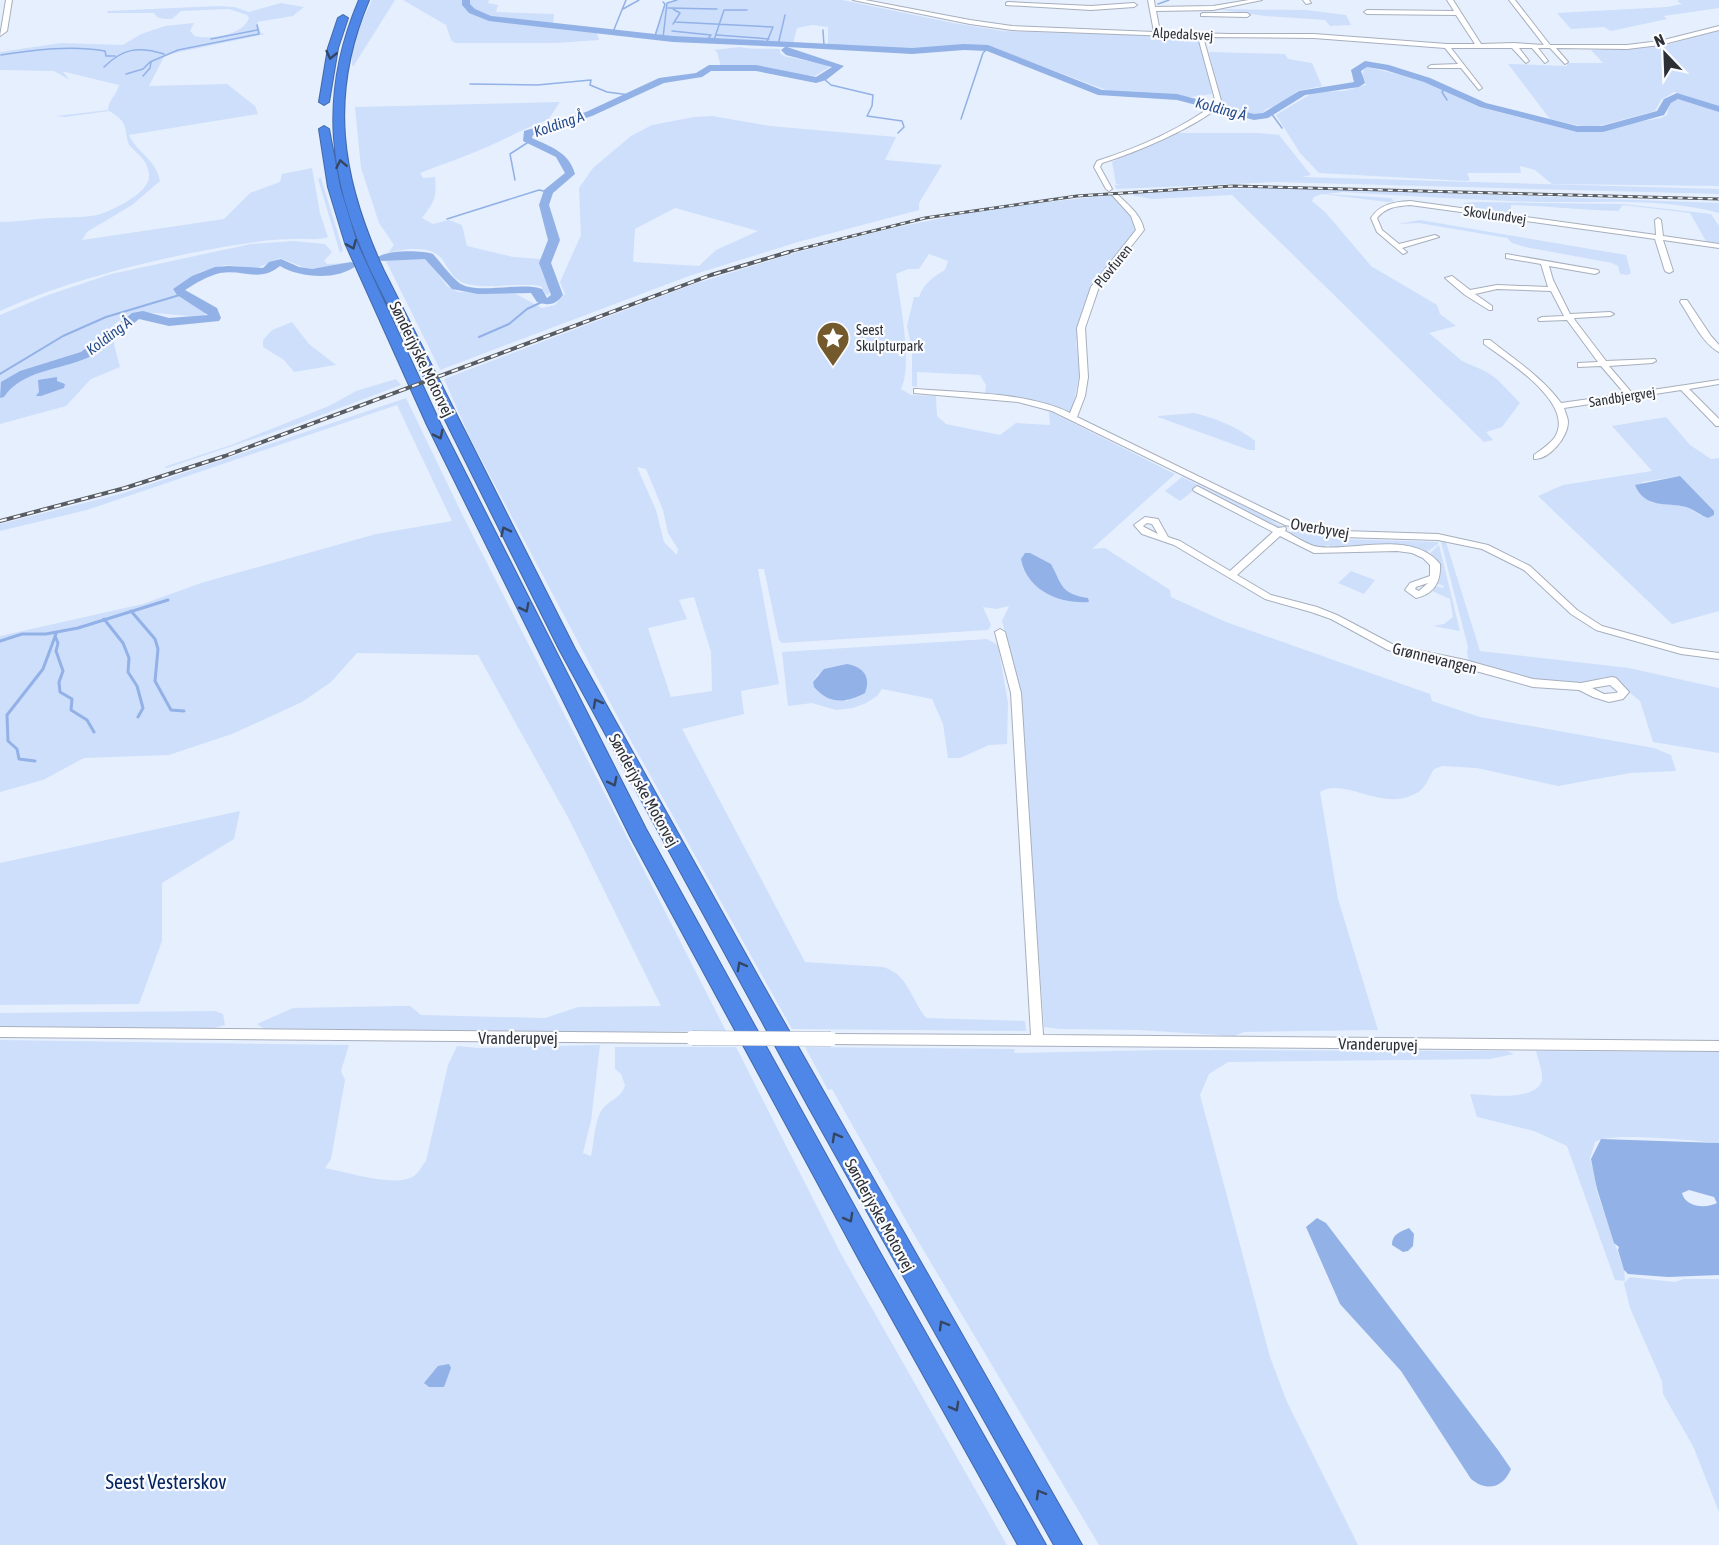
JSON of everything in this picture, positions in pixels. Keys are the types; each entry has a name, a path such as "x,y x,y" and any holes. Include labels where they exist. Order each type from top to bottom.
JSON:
{"highway":[{"name":"Sønderjyske Motorvej","path":"351,0 333,48 325,91 324,119 328,166 338,208 351,243 443,444 638,833 870,1257 1033,1545"},
{"name":"Sønderjyske Motorvej","path":"364,0 344,53 335,114 337,144 346,190 370,252 519,559 894,1241 1070,1545"}],"street":[{"path":"0,34 4,29 9,0"},
{"name":"Alpedalsvej","path":"856,0 990,26 1040,30 1314,36 1448,46 1513,45 1596,48 1660,43 1719,28"},
{"path":"1074,0 1077,8"},
{"path":"1151,0 1157,32"},
{"path":"1152,9 1200,8 1259,0"},
{"path":"1450,0 1479,45"},
{"path":"1512,0 1565,62"},
{"path":"1008,4 1077,8 1134,5"},
{"path":"1200,8 1205,17 1247,15"},
{"path":"1367,12 1458,13"},
{"name":"Plovfuren","path":"1073,417 1081,396 1084,377 1081,328 1095,287 1140,230 1135,216 1112,191 1097,167 1099,162 1114,158 1214,108 1219,102 1200,35"},
{"path":"1513,45 1526,61"},
{"path":"1448,46 1479,88"},
{"path":"1533,46 1545,61"},
{"path":"1431,67 1462,66"},
{"name":"Skovlundvej","path":"1435,237 1400,250 1379,231 1374,219 1382,208 1402,203 1719,246"},
{"path":"1658,220 1659,239 1669,271"},
{"path":"1509,256 1595,272"},
{"path":"1544,262 1552,289 1570,317 1604,364 1631,396"},
{"path":"1449,279 1488,308"},
{"path":"1468,293 1497,287 1552,289"},
{"path":"1684,302 1708,338 1719,350"},
{"path":"1542,318 1611,314"},
{"path":"1487,342 1551,394 1560,406 1564,425 1562,433 1557,441 1537,457"},
{"path":"1581,365 1652,361"},
{"name":"Sandbjergvej","path":"1560,406 1719,382"},
{"path":"1683,388 1719,424"},
{"name":"Overbyvej","path":"917,391 1032,402 1073,417 1288,523 1343,534 1438,537 1478,544 1527,568 1574,612 1599,628 1682,651 1719,656"},
{"path":"1197,489 1314,550 1388,548 1418,551 1432,559 1435,564 1435,578"},
{"path":"1231,575 1288,523"},
{"name":"Grønnevangen","path":"1164,537 1216,564 1268,597 1314,609 1334,617 1391,648 1410,654 1466,663 1520,681 1581,687"},
{"path":"1000,632 1016,693 1037,1040"},
{"name":"Vranderupvej","path":"0,1032 1719,1046"}],"green space":[{"path":"372,0 395,0 353,67 352,53 361,24"},
{"path":"403,0 489,0 488,3 498,5 496,12 554,14 553,26 596,30 599,40 557,43 455,43 451,40 446,25"},
{"path":"677,0 842,0 1003,31 1199,37 1212,94 1190,97 1111,92 986,45 923,49 828,45 828,27 813,25 797,28 793,43 666,37 655,33 665,4"},
{"path":"1719,0 1719,8 1664,16 1667,19 1611,31 1604,27 1571,29 1557,13 1667,7 1682,4 1677,1"},
{"path":"281,3 304,7 293,16 257,22 261,33 265,34 165,55 149,86 227,84 255,106 258,114 129,135 155,167 160,181 132,205 87,232 82,240 224,219 250,193 280,182 282,174 312,168 320,213 328,237 255,242 150,262 87,279 27,299 0,311 0,222 97,215 121,205 138,194 148,181 149,174 144,161 129,145 125,126 116,115 109,111 65,117 56,116 108,110 109,103 119,85 65,72 63,72 70,80 54,71 0,70 0,52 61,43 123,45 141,34 165,26 194,23 190,31 195,36 217,37 240,29 249,18 247,15 229,9 181,11 172,19 159,18 154,13 107,13 108,11 218,6 234,7 249,12"},
{"path":"1215,9 1306,10 1346,15 1351,25 1330,26 1325,20 1265,16"},
{"path":"1719,30 1719,107 1674,92 1661,100 1655,111 1599,126 1585,127 1550,119 1508,64 1567,66 1567,63 1603,63 1591,50 1670,44"},
{"path":"740,47 780,49 780,53 784,56 831,66 815,76 773,71 754,66 721,67 717,52 714,50"},
{"path":"1209,52 1285,54 1288,59 1312,63 1322,86 1297,91 1281,104 1266,109 1263,113 1253,115 1236,112 1222,105"},
{"path":"1367,67 1422,80 1479,107 1569,130 1604,132 1620,125 1661,118 1667,115 1669,106 1674,101 1687,99 1694,101 1719,112 1719,186 1552,184 1535,170 1520,166 1521,173 1467,173 1470,180 1466,181 1319,173 1300,153 1276,115 1314,92 1344,91 1366,85 1362,77"},
{"path":"560,102 548,120 479,151 420,173 423,178 435,177 436,184 434,200 422,218 433,224 449,220 462,225 467,246 513,257 542,259 542,271 549,286 549,295 545,294 541,286 467,284 455,277 441,258 430,251 408,249 388,253 394,245 379,223 361,168 355,107"},
{"path":"712,116 770,126 896,137 885,160 942,165 919,203 919,210 798,242 689,276 440,370 386,261 406,258 427,259 447,286 458,292 516,294 542,308 555,305 565,294 560,282 581,235 579,188 593,168 631,136 652,125","holes":["675,208 758,231 716,250 699,266 633,262 635,229"]},
{"path":"1170,133 1279,135 1311,175 1302,177 1719,189 1719,194 1275,182 1116,189 1115,185 1122,184 1116,184 1112,162"},
{"path":"321,178 343,250 340,253 318,179"},
{"path":"1259,188 1719,203 1719,213 1651,203 1536,202 1343,192 1325,194 1391,198 1394,201 1322,194 1314,197 1312,201 1326,213 1371,266 1437,305 1440,314 1456,326 1429,333 1462,361 1497,379 1520,403 1502,427 1486,432 1493,440 1484,442 1232,195 1151,199 1121,193"},
{"path":"1111,195 1134,221 1135,232 1103,270 1090,290 1076,343 1080,370 1072,412 1028,399 985,393 986,385 980,375 917,372 917,387 912,386 912,350 907,326 914,297 919,297 929,281 945,270 948,261 929,254 919,269 908,269 896,274 906,349 906,365 901,389 911,395 936,396 937,416 946,424 1000,435 1016,423 1050,425 1049,411 1175,474 1092,549 1105,548 1170,590 1171,597 1226,622 1430,694 1432,701 1480,717 1654,748 1671,755 1676,771 1630,773 1558,786 1477,768 1442,766 1434,769 1419,792 1398,799 1386,799 1339,788 1329,788 1320,792 1338,899 1378,1030 1244,1032 1234,1036 1044,1027 1020,690 1002,621 1009,606 996,609 983,607 991,625 988,630 782,643 779,640 764,569 758,569 779,684 741,691 744,714 682,729 805,962 883,967 891,970 904,981 926,1018 1025,1021 1026,1031 792,1029 621,723 470,438 444,379 694,284 798,252 893,228 992,208","holes":["637,467 646,469 663,510 668,533 678,549 677,555 664,542 656,510","694,597 711,652 712,691 671,697 648,628 687,619 679,600"]},
{"path":"1464,203 1624,204 1711,214 1719,226 1719,243 1707,243 1690,213 1623,205 1618,211 1511,205 1511,215 1463,208"},
{"path":"1420,220 1626,255 1631,273 1620,274 1618,266 1612,263 1525,247 1512,243 1507,238 1419,223 1398,224"},
{"path":"294,241 325,244 332,252 324,261 327,264 346,263 308,269 280,258 257,268 225,265 201,272 173,289 178,296 206,313 205,315 135,313 128,315 101,336 115,339 114,344 120,367 91,379 66,406 0,424 0,315 48,295 111,274 251,244"},
{"path":"292,322 309,344 336,365 294,372 284,360 263,347 263,340 272,330"},
{"path":"396,379 401,385 292,426 167,468 164,467 231,445 329,406 356,391"},
{"path":"406,398 463,516 726,1031 548,1033 266,1030 257,1024 293,1008 410,1006 421,1015 545,1018 578,1007 661,1006 570,821 478,655 357,653 331,682 302,702 232,734 169,755 84,758 43,780 0,792 0,636 143,604 201,583 376,534 452,521 397,405 87,510 0,531 0,524 124,493"},
{"path":"1194,413 1218,420 1241,431 1255,441 1255,450 1249,450 1158,417"},
{"path":"1666,417 1690,445 1711,459 1719,458 1719,611 1672,624 1538,496 1563,485 1652,471 1612,426","holes":["1680,476 1702,516 1687,507 1650,502 1642,482"]},
{"path":"1182,475 1280,522 1282,524 1271,521 1283,527 1279,530 1197,488 1180,501 1165,491 1182,477 1258,515"},
{"path":"1294,529 1338,539 1438,542 1438,544 1427,552 1403,546 1330,549 1329,545 1324,546 1325,548 1315,548 1287,535"},
{"path":"1441,542 1446,542 1480,651 1629,668 1719,688 1719,753 1653,742 1640,701 1614,680 1604,677 1585,684 1536,681 1469,662 1468,647"},
{"path":"1439,545 1460,631 1433,626 1444,624 1453,617 1450,599 1432,591 1436,586 1443,588 1444,586 1438,584 1439,567 1430,553"},
{"path":"1351,571 1375,580 1364,594 1338,583"},
{"path":"987,639 998,645 1008,703 1007,744 989,745 960,758 948,758 943,724 932,699 882,689 877,696 853,708 836,710 812,703 788,706 782,652","holes":["860,668 848,701 814,687 813,682 818,674"]},
{"path":"240,811 234,839 162,883 162,941 139,1004 0,1005 0,863"},
{"path":"215,1011 223,1014 225,1025 211,1029 0,1026 0,1013"},
{"name":"Seest Vesterskov","path":"0,1040 349,1045 341,1071 345,1080 331,1159 325,1168 392,1180 413,1177 426,1161 448,1065 457,1046 478,1048 600,1045 591,1121 583,1153 591,1156 600,1113 620,1094 625,1085 621,1074 615,1069 615,1047 736,1047 841,1254 1007,1545 0,1545"},
{"path":"805,1047 1015,1049 1014,1053 1164,1050 1507,1051 1514,1054 1490,1059 1228,1062 1209,1074 1200,1095 1270,1357 1287,1402 1358,1545 1099,1545 912,1231 832,1089 828,1090"},
{"path":"1536,1051 1719,1052 1719,1143 1636,1137 1618,1137 1595,1142 1590,1159 1596,1179 1596,1189 1624,1270 1625,1281 1615,1280 1567,1146 1534,1131 1477,1117 1470,1094 1510,1096 1531,1092 1538,1087 1542,1077"},
{"path":"1630,1277 1674,1282 1684,1279 1719,1279 1719,1512 1693,1446 1663,1394 1662,1381 1630,1308 1624,1283"}],"water":[{"path":"57,377 57,381 65,384 64,388 36,396 39,392 38,380"},
{"path":"1680,476 1714,511 1714,515 1708,518 1686,507 1650,501 1639,493 1635,485"},
{"path":"1025,553 1030,553 1051,564 1067,591 1088,598 1089,602 1056,598 1038,587 1024,570 1021,559"},
{"path":"847,664 862,670 865,674 867,687 865,693 851,699 838,700 826,697 814,687 813,682 824,669"},
{"path":"1601,1139 1719,1143 1719,1275 1668,1277 1628,1274 1624,1270 1619,1247 1614,1243 1597,1189 1591,1159","holes":["1689,1190 1714,1197 1717,1203 1696,1206 1687,1201 1682,1193"]},
{"path":"1317,1218 1326,1223 1511,1469 1499,1484 1483,1486 1471,1479 1401,1371 1340,1304 1306,1227"},
{"path":"1409,1228 1414,1234 1413,1246 1403,1252 1392,1245 1392,1241 1397,1234"},
{"path":"449,1364 451,1368 444,1387 429,1387 424,1383 438,1366"}],"waterway":[{"name":"Kolding Å","path":"466,0 466,5 472,11 489,18 673,39 912,51 964,47 988,48 1101,93 1177,97 1254,117 1265,116 1302,93 1356,85 1360,83 1356,70 1365,64 1386,67 1427,80 1483,105 1577,129 1603,129 1661,113 1667,101 1677,96 1719,109"},
{"path":"613,32 626,0"},
{"path":"623,9 639,0"},
{"path":"663,38 667,3 677,0"},
{"path":"1158,4 1169,0"},
{"path":"655,36 665,4 663,2"},
{"path":"668,8 717,9"},
{"path":"673,9 680,13 673,24"},
{"path":"719,24 724,10 747,10"},
{"path":"778,45 785,15"},
{"path":"675,22 719,24"},
{"path":"714,40 719,24"},
{"path":"719,24 773,27 768,39"},
{"path":"126,74 143,69 150,62 178,50 259,34 257,25"},
{"path":"211,39 257,30"},
{"path":"823,30 824,46"},
{"path":"672,31 711,35 707,40"},
{"path":"717,35 768,39"},
{"name":"Kolding Å","path":"766,44 768,39"},
{"path":"1,55 79,48 105,51 106,56 115,56"},
{"path":"961,119 983,53 988,48"},
{"path":"104,67 118,56 132,50 147,50 164,54"},
{"name":"Kolding Å","path":"382,258 418,254 429,256 456,287 478,291 532,289 538,291 541,300 552,300 557,295 545,263 554,240 544,205 548,192 570,174 568,166 560,155 527,139 528,133 589,114 662,80 699,75 709,68 756,68 816,80 823,78 839,66 789,53 786,50"},
{"path":"143,76 150,68 151,62"},
{"path":"823,78 831,85 873,95 872,106 867,116 902,121 904,127 898,133"},
{"path":"470,84 537,85 591,80 590,85 607,92 630,95"},
{"path":"1445,88 1442,92 1447,100"},
{"path":"1271,113 1282,128"},
{"path":"515,180 510,154 530,141"},
{"path":"447,219 539,190 548,192"},
{"name":"Kolding Å","path":"0,394 5,385 24,374 85,355 136,316 143,315 169,322 215,318 213,311 181,293 179,289 209,273 222,269 260,272 271,269 273,264 277,263 284,263 299,271 312,272 351,265"},
{"path":"0,374 63,336 106,317 183,294"},
{"path":"479,337 509,324 527,309 544,301"},
{"path":"131,611 168,600"},
{"path":"105,620 131,611"},
{"path":"131,611 155,639 158,649 155,681 171,710 184,711"},
{"path":"0,641 22,634 46,634 78,628 105,620"},
{"path":"105,620 123,643 129,658 128,672 137,686 143,708 138,717"},
{"path":"35,761 19,759 17,749 8,741 7,715 43,669 55,636"},
{"path":"55,636 58,643 56,651 63,671 59,682 60,692 72,699 71,710 87,720 94,732"}],"railway":[{"path":"784,253 925,218 1077,196 1233,186 1719,199"},
{"path":"0,521 125,488 225,456 711,275 789,252"}],"place":[{"name":"Seest Skulpturpark","path":"833,367"}]}
